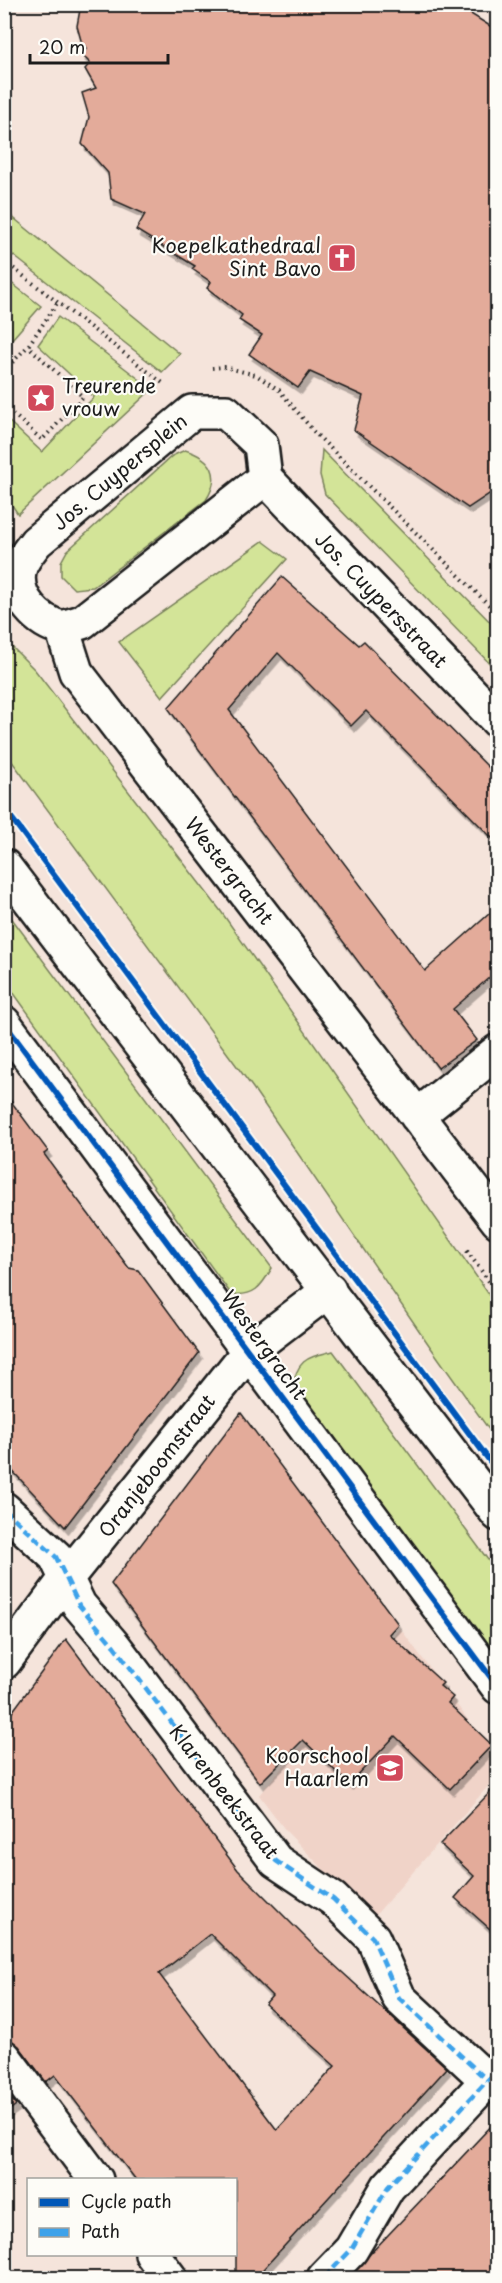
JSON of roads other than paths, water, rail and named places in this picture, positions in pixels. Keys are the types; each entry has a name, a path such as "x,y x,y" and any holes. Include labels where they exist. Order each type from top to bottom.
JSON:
{"street":[{"name":"Jos. Cuypersplein","path":"62,628 41,619 25,603 19,571 26,555 36,542 192,412 226,412 261,445 265,478"},
{"path":"62,628 82,622 96,612 265,478"},
{"name":"Jos. Cuypersstraat","path":"265,478 498,721"},
{"name":"Westergracht","path":"62,628 76,672 498,1221"},
{"path":"4,866 498,1514"},
{"name":"Westergracht","path":"4,1023 498,1687"},
{"path":"417,1116 498,1051"},
{"name":"Oranjeboomstraat","path":"4,1662 65,1580 249,1351 329,1290"},
{"name":"Klarenbeekstraat","path":"4,1509 56,1557 65,1580 79,1605 114,1646 276,1862 333,1899 373,1938 399,1998 492,2074"},
{"path":"4,2057 95,2178"},
{"path":"324,2278 351,2250 388,2187 492,2074"},
{"path":"154,2256 170,2278"}],"place":[{"name":"Koepelkathedraal Sint Bavo","path":"342,258"},
{"name":"Treurende vrouw","path":"41,398"},
{"name":"Koorschool Haarlem","path":"390,1768"}]}
